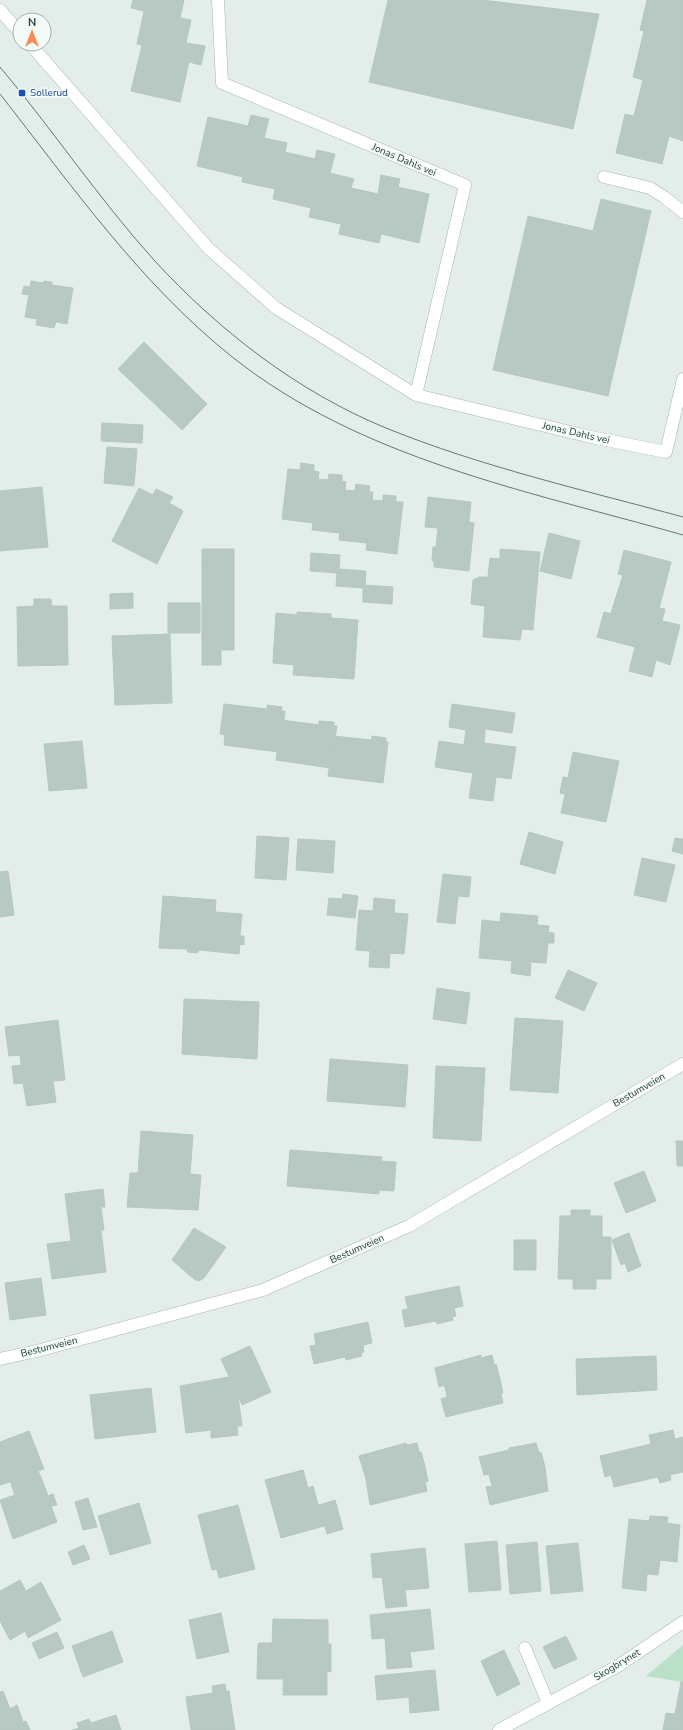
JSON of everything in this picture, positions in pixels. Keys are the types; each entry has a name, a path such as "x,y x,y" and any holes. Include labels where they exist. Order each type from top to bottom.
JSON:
{"street":[{"name":"Jonas Dahls vei","path":"218,0 222,83 465,185 416,395"},
{"path":"0,10 12,24"},
{"name":"Jonas Dahls vei","path":"37,52 214,253 276,308 416,395 591,437 666,452 683,379"},
{"path":"604,177 650,188 683,212"},
{"name":"Bestumveien","path":"0,1359 37,1351 251,1293 314,1268 409,1226 683,1064"},
{"name":"Skogbrynet","path":"499,1730 618,1666 683,1622"},
{"path":"525,1648 548,1703"}],"green space":[{"path":"683,1645 683,1682 646,1676"}],"building":[{"path":"133,0 184,0 180,18 191,20 186,43 205,46 201,65 189,62 180,102 131,91 142,45 137,44 144,11 131,8"},
{"path":"388,0 482,0 599,14 573,129 369,82"},
{"path":"647,0 683,0 683,141 669,136 662,164 616,153 625,114 634,116 643,80 633,77 644,31 640,30"},
{"path":"251,115 269,119 264,138 287,143 285,152 315,159 317,150 335,154 330,173 354,179 351,188 378,194 381,175 400,179 398,187 429,194 419,243 381,234 379,243 339,234 341,224 309,217 311,208 273,199 275,189 242,182 243,177 197,166 208,117 248,126"},
{"path":"601,199 651,211 608,396 493,370 528,216 593,231"},
{"path":"31,281 43,283 44,281 52,282 52,285 73,288 67,324 56,322 54,328 36,325 37,319 25,317 29,295 22,294 24,286 30,287"},
{"path":"144,342 207,404 182,430 118,369"},
{"path":"102,423 143,425 142,443 101,441"},
{"path":"107,447 137,449 134,486 104,483"},
{"path":"301,463 314,465 314,471 319,472 313,523 282,519 288,469 300,470"},
{"path":"329,474 342,475 342,481 346,482 340,533 312,530 318,479 328,480"},
{"path":"356,484 370,486 369,492 373,492 367,543 339,540 345,490 355,491"},
{"path":"42,487 48,547 0,551 0,491"},
{"path":"139,488 153,495 156,489 173,497 169,503 183,511 157,564 112,541"},
{"path":"383,495 396,496 396,502 403,502 397,554 366,550 372,500 383,501"},
{"path":"428,497 471,502 469,522 474,523 469,571 434,567 434,561 432,561 433,547 436,547 438,528 425,527"},
{"path":"549,533 580,541 571,579 540,571"},
{"path":"202,549 234,549 234,566 202,566"},
{"path":"500,549 540,552 533,630 522,629 520,640 483,637 485,606 471,604 473,580 479,577 488,577 490,558 500,559"},
{"path":"624,550 671,562 665,586 618,574"},
{"path":"311,553 340,555 339,569 366,571 365,585 393,587 392,604 363,602 363,588 336,586 337,573 310,571"},
{"path":"202,566 234,566 234,650 221,650 221,665 202,665"},
{"path":"623,575 665,586 659,608 665,609 662,621 649,618 652,606 622,599 618,615 611,613"},
{"path":"133,593 133,608 110,609 110,594"},
{"path":"34,599 51,599 52,606 67,606 68,665 18,666 17,607 34,606"},
{"path":"622,599 652,606 649,618 680,625 670,665 656,660 652,677 629,671 635,647 597,637 604,612 618,615"},
{"path":"168,603 200,603 200,633 168,633"},
{"path":"297,612 331,614 331,618 358,620 354,679 293,675 294,665 273,663 276,613 297,615"},
{"path":"170,634 172,703 115,705 112,636"},
{"path":"224,704 267,709 267,705 282,707 281,711 285,711 284,720 282,720 278,752 224,745 225,735 220,734"},
{"path":"452,704 515,713 512,733 485,729 485,732 474,730 472,746 464,745 466,730 449,727"},
{"path":"282,720 319,725 319,721 334,722 334,726 337,726 330,768 276,760"},
{"path":"474,730 485,732 484,743 516,747 511,779 496,777 493,801 469,798 473,773 435,767 439,741 472,746"},
{"path":"334,736 371,740 372,736 386,738 386,742 388,742 383,783 328,776"},
{"path":"82,741 87,788 49,791 44,744"},
{"path":"573,752 619,761 606,822 561,813 565,794 560,793 563,777 568,778"},
{"path":"529,832 563,842 555,874 520,864"},
{"path":"257,836 289,838 286,880 255,878"},
{"path":"675,838 683,839 683,854 672,851"},
{"path":"298,839 335,841 333,873 296,870"},
{"path":"642,858 675,865 666,902 634,895"},
{"path":"8,871 14,915 0,917 0,872"},
{"path":"443,874 471,877 469,897 458,896 455,924 437,922"},
{"path":"343,894 358,896 355,918 327,915 329,898 342,899"},
{"path":"163,896 216,900 215,912 242,914 240,936 244,936 244,945 240,944 239,954 199,950 197,953 188,952 187,949 159,948"},
{"path":"374,898 395,900 394,913 408,914 404,954 390,953 389,968 369,967 370,951 356,950 359,910 373,911"},
{"path":"501,913 538,916 537,925 549,926 548,932 554,933 554,943 548,943 546,963 528,962 531,964 530,976 511,973 512,961 515,961 479,958 482,920 500,922"},
{"path":"568,970 597,983 584,1011 555,998"},
{"path":"437,988 470,993 466,1024 433,1019"},
{"path":"184,999 259,1002 257,1059 182,1054"},
{"path":"515,1018 563,1021 558,1093 510,1090"},
{"path":"58,1020 65,1080 53,1081 56,1102 27,1106 23,1083 14,1084 12,1066 21,1065 20,1055 9,1056 5,1027"},
{"path":"330,1059 408,1065 405,1107 327,1101"},
{"path":"436,1066 485,1068 481,1141 433,1138"},
{"path":"141,1131 193,1135 190,1174 201,1175 198,1210 127,1207 130,1173 138,1173"},
{"path":"676,1141 683,1141 683,1166 677,1166"},
{"path":"290,1150 382,1157 381,1161 396,1162 394,1191 379,1190 379,1194 287,1186"},
{"path":"644,1171 656,1201 626,1213 614,1183"},
{"path":"103,1189 105,1207 101,1207 104,1230 101,1230 106,1272 52,1279 47,1244 71,1241 65,1194"},
{"path":"571,1210 590,1210 590,1216 602,1216 602,1237 611,1237 611,1279 596,1279 596,1289 573,1289 573,1279 558,1279 560,1216 571,1216"},
{"path":"194,1228 226,1247 204,1278 199,1281 194,1279 172,1260"},
{"path":"629,1233 641,1266 628,1272 625,1263 621,1265 612,1240"},
{"path":"514,1240 536,1240 536,1270 514,1270"},
{"path":"41,1278 46,1315 10,1320 5,1283"},
{"path":"459,1286 463,1306 454,1308 456,1316 452,1317 453,1320 437,1324 436,1321 405,1327 402,1310 408,1309 405,1297"},
{"path":"368,1322 372,1343 363,1345 364,1352 361,1353 362,1356 346,1360 345,1357 314,1364 310,1346 316,1345 314,1334"},
{"path":"250,1346 271,1392 242,1405 221,1359"},
{"path":"481,1355 481,1358 492,1355 494,1365 496,1364 500,1379 446,1391 444,1385 439,1387 435,1368"},
{"path":"656,1356 657,1390 577,1395 576,1359"},
{"path":"228,1377 238,1396 242,1426 237,1426 238,1435 211,1438 211,1430 186,1433 180,1386"},
{"path":"500,1379 503,1393 501,1394 503,1403 446,1417 441,1399 447,1397 446,1391"},
{"path":"151,1388 156,1432 95,1439 90,1395"},
{"path":"673,1430 675,1439 683,1437 683,1472 670,1475 671,1480 660,1483 658,1477 614,1487 611,1475 605,1477 600,1456 651,1444 649,1435"},
{"path":"29,1431 44,1469 38,1471 41,1477 15,1487 10,1482 0,1485 0,1442"},
{"path":"406,1443 407,1445 417,1443 425,1466 366,1479 359,1456"},
{"path":"536,1443 539,1453 541,1452 545,1467 490,1479 489,1474 484,1475 479,1457 509,1450 509,1448"},
{"path":"425,1466 428,1481 425,1482 427,1491 370,1505 366,1479"},
{"path":"545,1467 548,1491 490,1505 486,1487 492,1486 490,1479"},
{"path":"303,1470 308,1488 313,1486 324,1526 281,1538 265,1480"},
{"path":"41,1477 48,1496 53,1494 57,1505 51,1506 57,1522 13,1539 0,1500 15,1495 11,1484 15,1487"},
{"path":"88,1498 97,1527 83,1530 75,1502"},
{"path":"335,1500 343,1529 327,1534 319,1505"},
{"path":"139,1503 151,1543 110,1555 98,1516"},
{"path":"238,1505 255,1569 219,1578 217,1569 212,1570 198,1515"},
{"path":"650,1516 668,1517 667,1523 680,1525 677,1562 660,1560 658,1575 647,1574 646,1591 622,1588 629,1519 649,1521"},
{"path":"497,1541 501,1590 469,1592 465,1544"},
{"path":"537,1542 541,1591 510,1594 506,1545"},
{"path":"578,1543 583,1591 551,1594 546,1546"},
{"path":"84,1545 90,1559 73,1565 68,1552"},
{"path":"425,1548 429,1588 405,1590 407,1606 386,1608 382,1577 373,1578 371,1554"},
{"path":"20,1580 26,1591 41,1582 61,1620 28,1638 25,1631 10,1640 0,1621 0,1591"},
{"path":"430,1609 434,1649 410,1652 412,1667 387,1669 385,1638 372,1639 370,1615"},
{"path":"221,1613 229,1652 197,1659 189,1620"},
{"path":"273,1619 328,1620 328,1644 331,1644 331,1672 327,1671 327,1695 283,1695 284,1648 272,1648"},
{"path":"112,1631 123,1662 83,1677 72,1646"},
{"path":"57,1632 64,1648 39,1659 32,1643"},
{"path":"566,1636 577,1659 554,1669 543,1647"},
{"path":"259,1643 273,1643 272,1648 284,1648 283,1679 257,1679"},
{"path":"504,1650 520,1684 497,1696 481,1661"},
{"path":"435,1670 439,1710 410,1713 409,1697 377,1700 375,1676"},
{"path":"681,1682 683,1682 683,1730 663,1730 666,1713 675,1714"},
{"path":"225,1684 226,1691 229,1691 235,1730 191,1730 186,1697 213,1693 212,1686"},
{"path":"3,1691 10,1709 17,1705 23,1722 26,1721 30,1730 0,1730 0,1692"},
{"path":"116,1715 121,1730 72,1730 79,1728 77,1723 89,1719 91,1723"}],"tram line":[{"path":"0,67 114,213 154,260 205,311 261,357 291,377 353,413 422,442 459,455 533,477 683,517"},
{"path":"0,94 108,232 167,297 198,328 231,356 281,391 334,421 390,446 447,468 565,503 683,535"}],"place":[{"name":"Sollerud","path":"22,93"}]}
